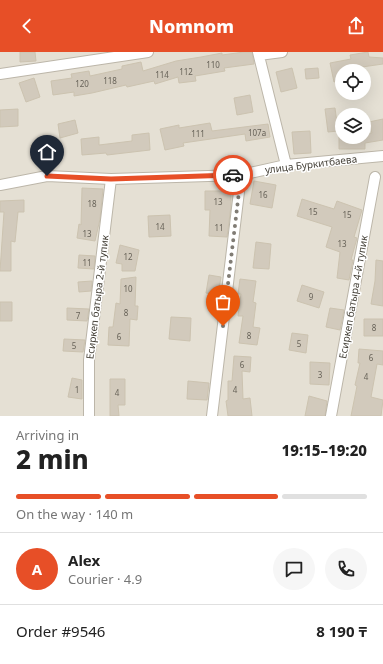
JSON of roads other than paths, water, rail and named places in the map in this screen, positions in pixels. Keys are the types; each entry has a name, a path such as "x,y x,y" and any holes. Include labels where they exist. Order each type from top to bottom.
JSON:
{"street":[{"path":"0,74 148,52"},
{"path":"282,52 258,54 286,165"},
{"name":"улица Буркитбаева","path":"0,185 47,176 111,179 241,175 286,165 383,156"},
{"path":"212,416 241,175"},
{"name":"Есиркеп батыра 4-й тупик","path":"331,416 375,177"},
{"name":"Есиркеп батыра 2-й тупик","path":"89,416 89,360 111,179"}]}
